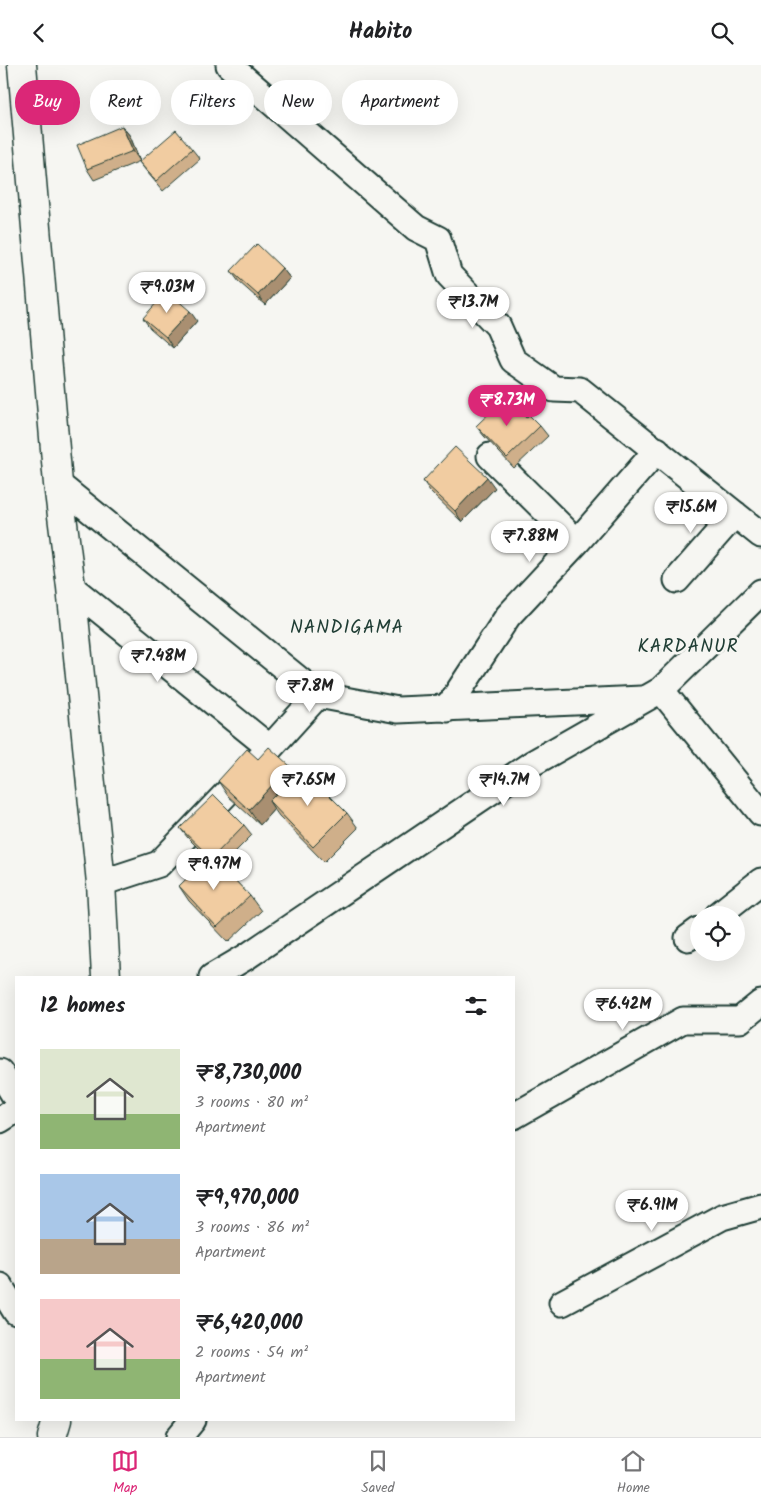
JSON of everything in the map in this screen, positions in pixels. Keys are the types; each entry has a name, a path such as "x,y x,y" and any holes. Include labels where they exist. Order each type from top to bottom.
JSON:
{"main road":[{"path":"22,65 58,484 71,587 100,883 106,976"},
{"path":"52,1437 57,1421"}],"street":[{"path":"229,65 416,228 438,239 449,275 498,325 513,360 554,389 580,390 761,535"},
{"path":"447,709 508,616 577,542 657,450"},
{"path":"490,456 577,542"},
{"path":"58,484 318,695 398,710 447,709 654,695"},
{"path":"677,580 736,514"},
{"path":"71,587 270,748"},
{"path":"214,976 254,951 533,763 654,695 761,592"},
{"path":"100,883 159,864 318,695"},
{"path":"654,695 761,813"},
{"path":"729,906 761,881"},
{"path":"515,1115 683,1020 740,1019 761,1003"},
{"path":"0,1072 15,1096"},
{"path":"0,1120 15,1111"},
{"path":"562,1303 722,1217 761,1206"},
{"path":"0,1286 15,1311"},
{"path":"179,1437 192,1421"}],"building":[{"path":"122,126 133,151 87,169 77,145"},
{"path":"176,130 192,149 156,181 139,162"},
{"path":"257,244 282,268 258,295 231,271"},
{"path":"167,291 190,311 166,337 143,318"},
{"path":"506,397 526,418 529,415 540,426 507,458 476,426"},
{"path":"455,447 487,477 455,511 423,481"},
{"path":"269,747 290,766 249,810 218,781 247,749 258,759"},
{"path":"302,768 347,813 313,847 269,801"},
{"path":"214,795 244,825 213,857 211,855 210,857 180,828"},
{"path":"211,855 250,896 217,927 179,886"}],"district":[{"name":"NANDIGAMA","path":"347,626"},
{"name":"KARDANUR","path":"688,645"}]}
